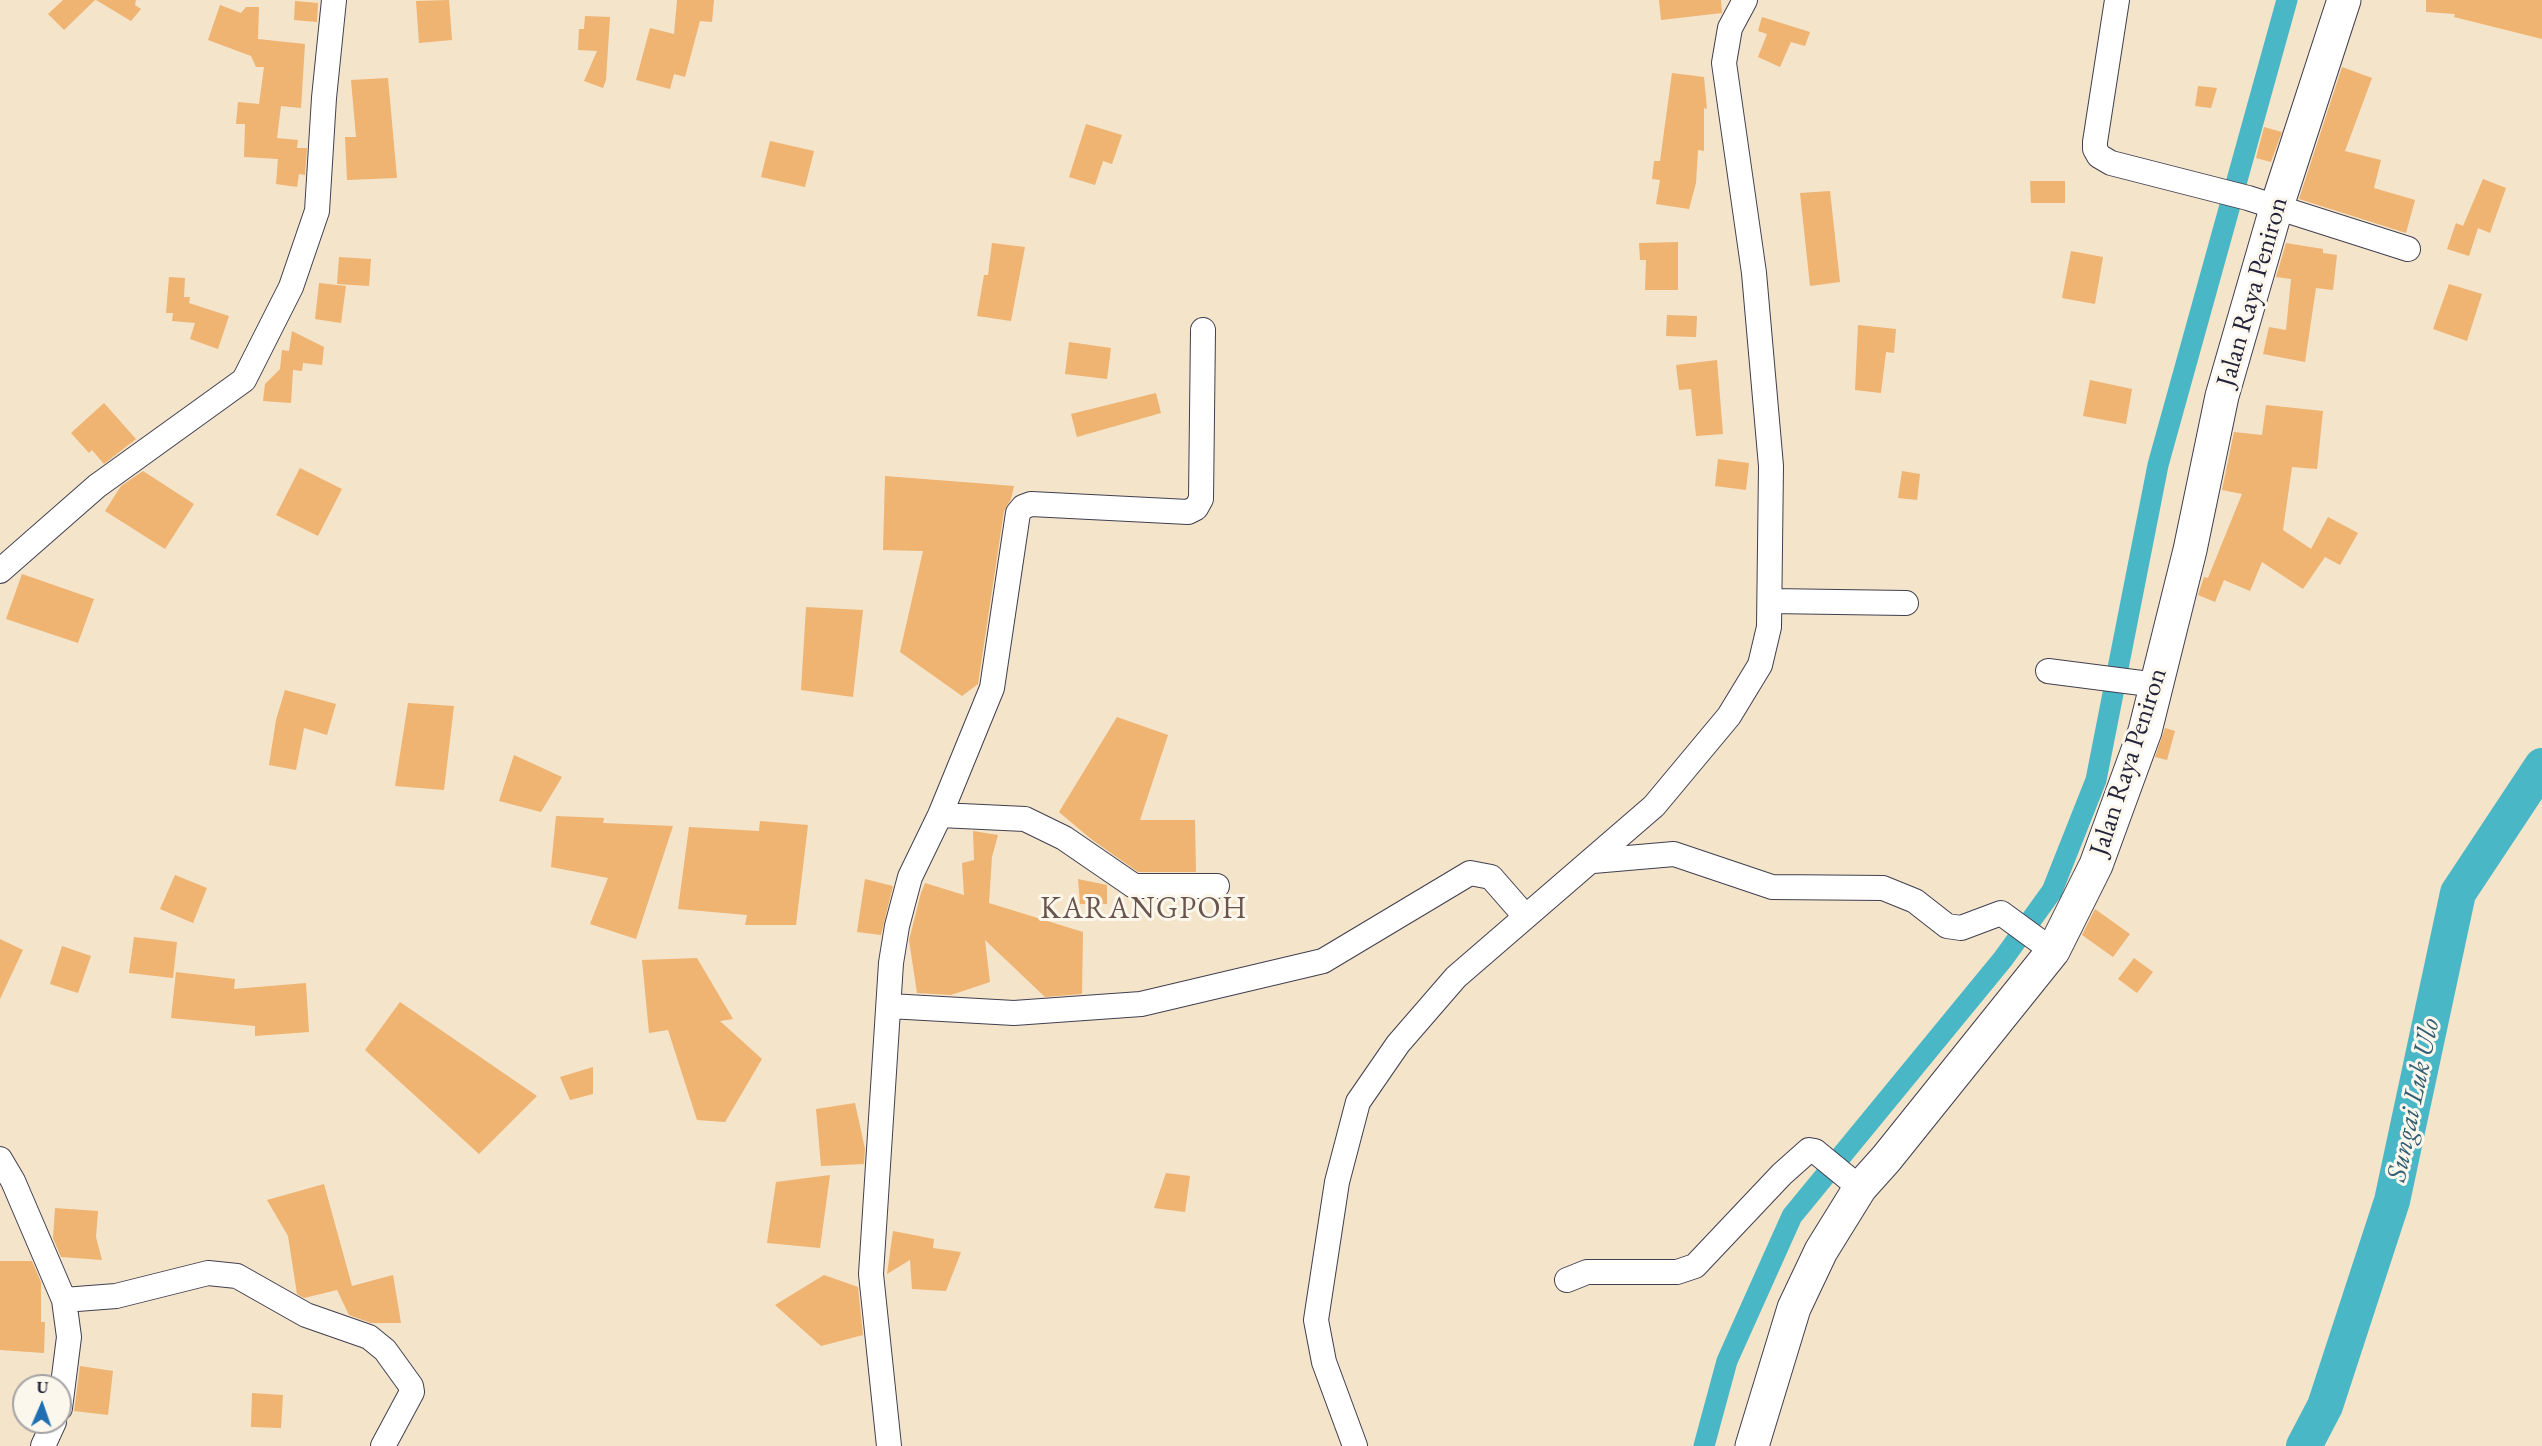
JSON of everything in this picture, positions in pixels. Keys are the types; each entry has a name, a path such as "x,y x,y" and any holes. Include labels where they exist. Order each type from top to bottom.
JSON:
{"main road":[{"name":"Jalan Raya Peniron","path":"1752,1446 1794,1308 1851,1181 2041,942 2096,865 2145,731 2145,683 2190,550 2262,204 2344,0"}],"street":[{"path":"0,571 97,486 244,380 291,287 317,211 324,98 334,0"},
{"path":"1355,1446 1324,1362 1316,1320 1337,1182 1358,1102 1398,1044 1456,977 1654,806 1729,716 1760,665 1769,627 1771,466 1754,273 1724,63 1730,28 1746,0"},
{"path":"2117,0 2095,142 2096,152 2111,163 2215,190 2408,249"},
{"path":"889,1446 871,1275 891,963 897,926 910,877 940,815 992,688 1018,513 1023,507 1031,504 1188,512 1196,507 1201,499 1203,330"},
{"path":"1770,601 1906,603"},
{"path":"2048,671 2145,683"},
{"path":"940,815 990,815 1025,819 1064,838 1134,886 1217,886"},
{"path":"1593,861 1674,854 1772,887 1883,888 1915,901 1947,926 1961,927 1997,914 2004,915 2041,942"},
{"path":"889,1006 1014,1013 1141,1004 1323,961 1470,873 1491,877 1525,916"},
{"path":"1567,1280 1587,1272 1677,1272 1689,1269 1809,1150 1819,1155 1851,1181"},
{"path":"0,1159 13,1181 64,1300 69,1337 64,1374"},
{"path":"64,1300 116,1296 208,1273 237,1276 306,1315 369,1337 385,1350 411,1386 412,1392 383,1446"}],"building":[{"path":"63,0 95,0 64,30 48,14"},
{"path":"96,0 136,0 135,5 141,9 131,21"},
{"path":"449,0 452,40 419,43 416,1"},
{"path":"677,0 714,0 712,22 700,21 685,77 674,74 670,89 636,80 650,28 674,34"},
{"path":"1659,0 1721,0 1722,13 1661,20"},
{"path":"2426,0 2542,0 2542,39 2454,17 2455,14 2426,12"},
{"path":"295,1 318,3 317,22 294,20"},
{"path":"220,5 241,13 246,7 259,7 258,39 305,44 301,108 281,106 277,138 298,140 297,148 307,148 305,175 299,174 297,187 276,184 278,159 244,157 245,124 236,124 238,102 259,104 264,67 256,67 251,56 208,40"},
{"path":"585,16 610,17 606,80 603,88 584,81 597,51 578,50 579,29 584,29"},
{"path":"1762,17 1810,32 1805,46 1791,42 1780,67 1758,57 1767,34 1758,31"},
{"path":"2342,67 2372,78 2345,151 2381,160 2374,188 2415,200 2406,233 2299,199"},
{"path":"1672,73 1704,77 1707,109 1704,108 1704,151 1698,150 1696,183 1689,209 1656,204 1660,180 1652,179 1654,161 1660,161"},
{"path":"388,78 397,178 347,180 345,137 356,137 351,80"},
{"path":"2198,86 2217,88 2211,108 2195,106"},
{"path":"1086,124 1122,135 1112,164 1103,161 1095,185 1069,177"},
{"path":"2264,127 2282,132 2271,162 2256,158"},
{"path":"770,141 814,151 805,187 761,177"},
{"path":"2483,179 2506,188 2490,233 2478,228 2469,256 2447,249 2456,223 2463,226"},
{"path":"2030,181 2065,181 2065,203 2031,203"},
{"path":"1830,191 1840,282 1810,286 1800,193"},
{"path":"1678,242 1678,290 1645,290 1646,260 1640,260 1639,243"},
{"path":"992,243 1025,247 1011,321 977,316 984,275 988,275"},
{"path":"2286,243 2323,249 2323,253 2337,255 2333,290 2316,288 2305,362 2263,354 2269,327 2286,330 2291,279 2276,277"},
{"path":"2071,251 2103,257 2095,304 2062,298"},
{"path":"339,257 371,259 369,286 337,284"},
{"path":"169,277 185,278 184,297 190,297 189,303 229,316 218,349 190,339 195,323 172,321 173,313 166,313"},
{"path":"319,283 346,286 341,323 315,319"},
{"path":"2449,284 2482,294 2467,341 2433,329"},
{"path":"1667,315 1697,316 1696,337 1666,336"},
{"path":"1858,325 1896,329 1894,353 1886,352 1881,393 1855,390"},
{"path":"292,331 324,347 322,365 303,363 302,371 293,370 291,403 263,401 265,384 280,369 282,350 289,351"},
{"path":"1069,342 1111,348 1107,379 1065,374"},
{"path":"1717,360 1723,434 1696,436 1691,389 1679,390 1676,365"},
{"path":"2090,380 2132,389 2126,424 2083,416"},
{"path":"1156,393 1161,413 1077,437 1071,414"},
{"path":"104,403 136,439 104,464 92,450 89,453 71,433"},
{"path":"2266,405 2323,411 2317,469 2292,467 2283,530 2311,549 2328,517 2358,533 2340,565 2325,557 2303,589 2262,562 2250,591 2224,580 2215,602 2198,595 2204,577 2208,578 2242,494 2222,490 2234,432 2262,435"},
{"path":"1718,459 1749,463 1746,490 1715,486"},
{"path":"300,468 342,489 318,536 276,515"},
{"path":"143,471 194,504 165,549 105,511 121,486"},
{"path":"1902,471 1920,474 1917,500 1898,498"},
{"path":"885,476 1014,486 1011,499 1004,511 978,684 962,696 900,652 923,551 883,550"},
{"path":"22,574 94,599 78,643 6,619"},
{"path":"806,607 863,610 853,697 801,690"},
{"path":"285,690 336,704 327,735 304,728 296,770 269,765 276,720"},
{"path":"408,703 454,706 444,790 395,786"},
{"path":"1117,717 1168,735 1140,820 1195,820 1196,872 1138,872 1091,839 1059,812"},
{"path":"2165,728 2175,731 2167,760 2155,757"},
{"path":"514,755 562,777 541,812 499,801"},
{"path":"556,816 604,818 603,823 673,826 636,939 590,924 608,878 551,867"},
{"path":"760,821 808,825 796,925 745,925 747,915 678,909 689,827 759,831"},
{"path":"973,831 998,835 992,857 989,903 1083,932 1082,994 1045,997 985,940 990,982 951,995 917,993 909,940 921,893 925,883 964,895 962,863 974,860"},
{"path":"175,875 207,888 193,923 160,909"},
{"path":"865,879 893,886 881,935 857,932"},
{"path":"1078,879 1107,885 1107,904 1080,904"},
{"path":"2095,909 2130,934 2113,957 2082,935"},
{"path":"134,937 177,942 173,978 129,973"},
{"path":"0,939 23,950 0,999"},
{"path":"62,946 91,956 78,993 50,984"},
{"path":"697,958 733,1019 720,1021 762,1059 725,1122 697,1120 668,1030 649,1033 642,960"},
{"path":"2134,958 2153,972 2137,993 2118,979"},
{"path":"176,972 235,979 234,989 306,983 309,1032 255,1036 255,1026 171,1018"},
{"path":"400,1002 537,1096 479,1154 365,1050"},
{"path":"593,1067 593,1094 570,1100 560,1077"},
{"path":"855,1103 865,1149 864,1164 821,1166 816,1109"},
{"path":"1166,1173 1190,1176 1185,1212 1154,1208"},
{"path":"830,1175 820,1248 767,1243 776,1182"},
{"path":"324,1184 352,1286 393,1275 401,1323 371,1323 349,1315 337,1290 304,1298 297,1294 288,1236 267,1200"},
{"path":"55,1208 98,1211 96,1237 102,1260 61,1257 53,1238"},
{"path":"893,1231 934,1239 933,1248 961,1252 946,1291 912,1289 910,1260 887,1274"},
{"path":"0,1261 32,1261 41,1282 41,1322 45,1322 44,1353 0,1350"},
{"path":"824,1275 858,1287 863,1335 821,1346 775,1305"},
{"path":"80,1366 113,1371 108,1415 74,1411"},
{"path":"252,1393 283,1395 281,1428 251,1427"}],"waterway":[{"path":"1704,1446 1727,1361 1792,1216 2003,959 2052,891 2096,780 2158,465 2287,0"},
{"name":"Sungai Luk Ulo","path":"2304,1446 2325,1406 2392,1201 2458,893 2542,766"}],"district":[{"name":"KARANGPOH","path":"1144,910"}]}
